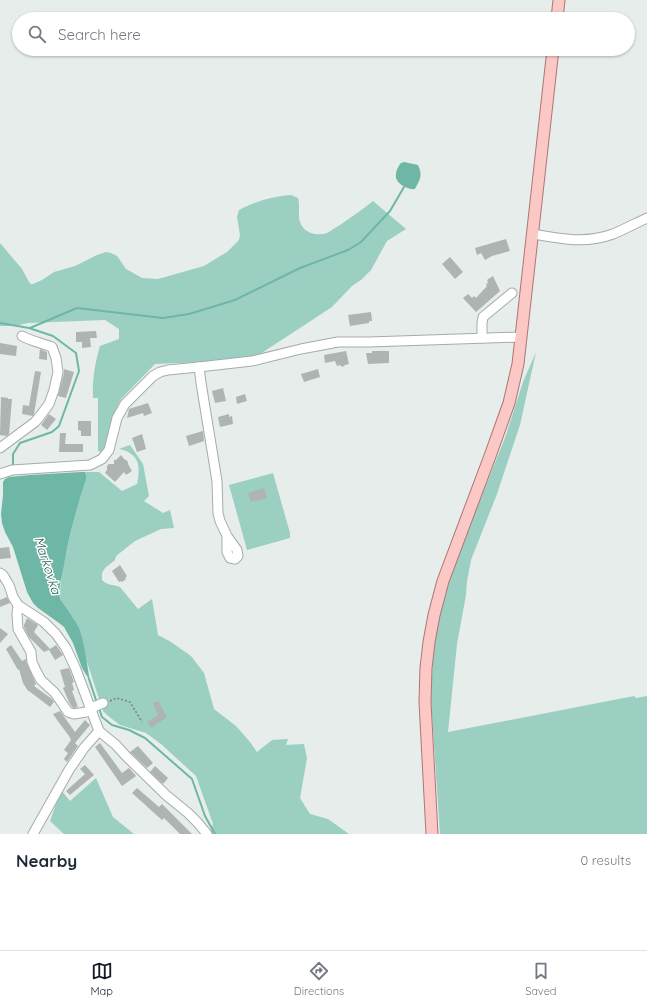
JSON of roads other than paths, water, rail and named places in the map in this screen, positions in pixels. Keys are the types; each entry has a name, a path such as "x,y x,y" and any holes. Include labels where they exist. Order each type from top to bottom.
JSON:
{"main road":[{"path":"558,12 559,0"},
{"path":"432,834 424,702 429,642 443,581 509,403 518,364 552,56"}],"street":[{"path":"533,234 563,240 592,239 613,234 647,218"},
{"path":"482,338 483,317 512,293"},
{"path":"0,448 35,422 40,416 49,404 58,372 56,358 52,347 22,336"},
{"path":"0,474 12,470 90,466 102,459 109,450 117,418 125,404 153,376 160,372 252,361 338,342 521,337"},
{"path":"199,367 217,481 218,513 227,536"},
{"path":"0,573 9,585 13,597 18,605 44,622 56,634 66,648 95,707 100,731 166,795 188,813 207,834"},
{"path":"18,605 18,629 30,652 32,662 41,680 55,693 68,712 74,714 95,707"},
{"path":"33,834 69,770 84,748 100,731"}],"water":[{"path":"404,162 418,165 420,177 415,189 410,189 397,181 396,174 398,168 401,163"},
{"path":"85,472 86,480 79,501 60,582 60,599 79,628 90,681 82,668 73,643 64,627 38,608 33,603 27,592 13,547 2,523 1,514 3,482 9,477"}],"waterway":[{"path":"30,328 77,308 163,318 189,314 235,300 300,268 348,250 361,242 390,211 404,187"},
{"name":"Markovka","path":"0,323 29,328 53,336 76,353 79,371 59,426 52,432 20,443 13,454 13,467"},
{"name":"Markovka","path":"89,679 97,703"},
{"name":"Markovka","path":"99,708 102,717 112,725 129,730 145,738 192,779 205,816 215,834"}]}
